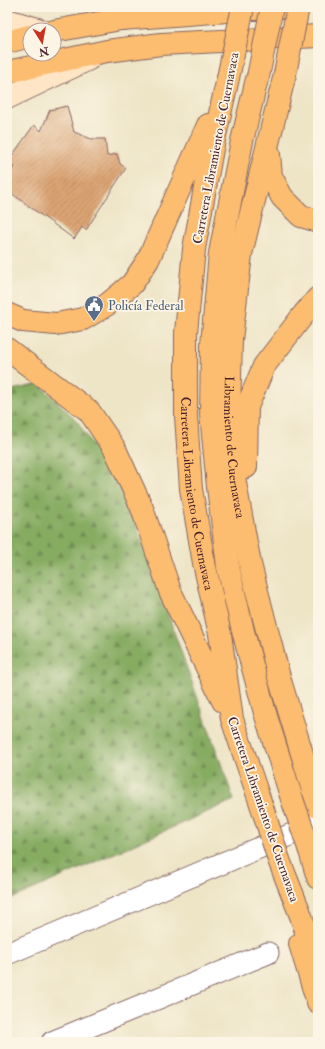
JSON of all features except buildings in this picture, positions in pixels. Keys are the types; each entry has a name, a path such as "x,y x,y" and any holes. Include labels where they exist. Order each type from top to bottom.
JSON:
{"main road":[{"path":"121,19 140,7"},
{"name":"Carretera Libramiento de Cuernavaca","path":"243,7 212,149 194,249 186,333 186,416 191,489 204,563 220,634 232,719 279,860 301,916 318,968"},
{"name":"Carretera Libramiento de Cuernavaca","path":"272,7 242,141 220,253 212,344 211,414 228,567 257,683 292,799 318,878"},
{"path":"62,30 121,19 282,7"},
{"name":"Libramiento de Cuernavaca","path":"298,7 283,80 242,254 231,340 229,414 235,483 250,564 279,677 316,800"},
{"path":"7,20 22,24"},
{"path":"7,34 22,34"},
{"path":"7,42 22,37"},
{"path":"7,72 107,51 161,44 316,37"},
{"path":"7,98 107,51"},
{"path":"7,314 23,321 56,324 83,319 108,304 132,284 148,260 228,78"},
{"path":"268,146 271,176 282,197 301,216 318,221"},
{"path":"250,564 246,463 247,407 264,366 318,298"},
{"path":"7,349 89,411 115,449 142,508 170,591 232,719"},
{"path":"279,860 292,919 318,1003"}],"street":[{"path":"7,954 318,823"},
{"path":"52,1042 268,953"}],"green space":[{"path":"39,384 77,421 126,497 234,800 7,901 7,391"}],"place":[{"name":"Policía Federal","path":"94,322"}]}
